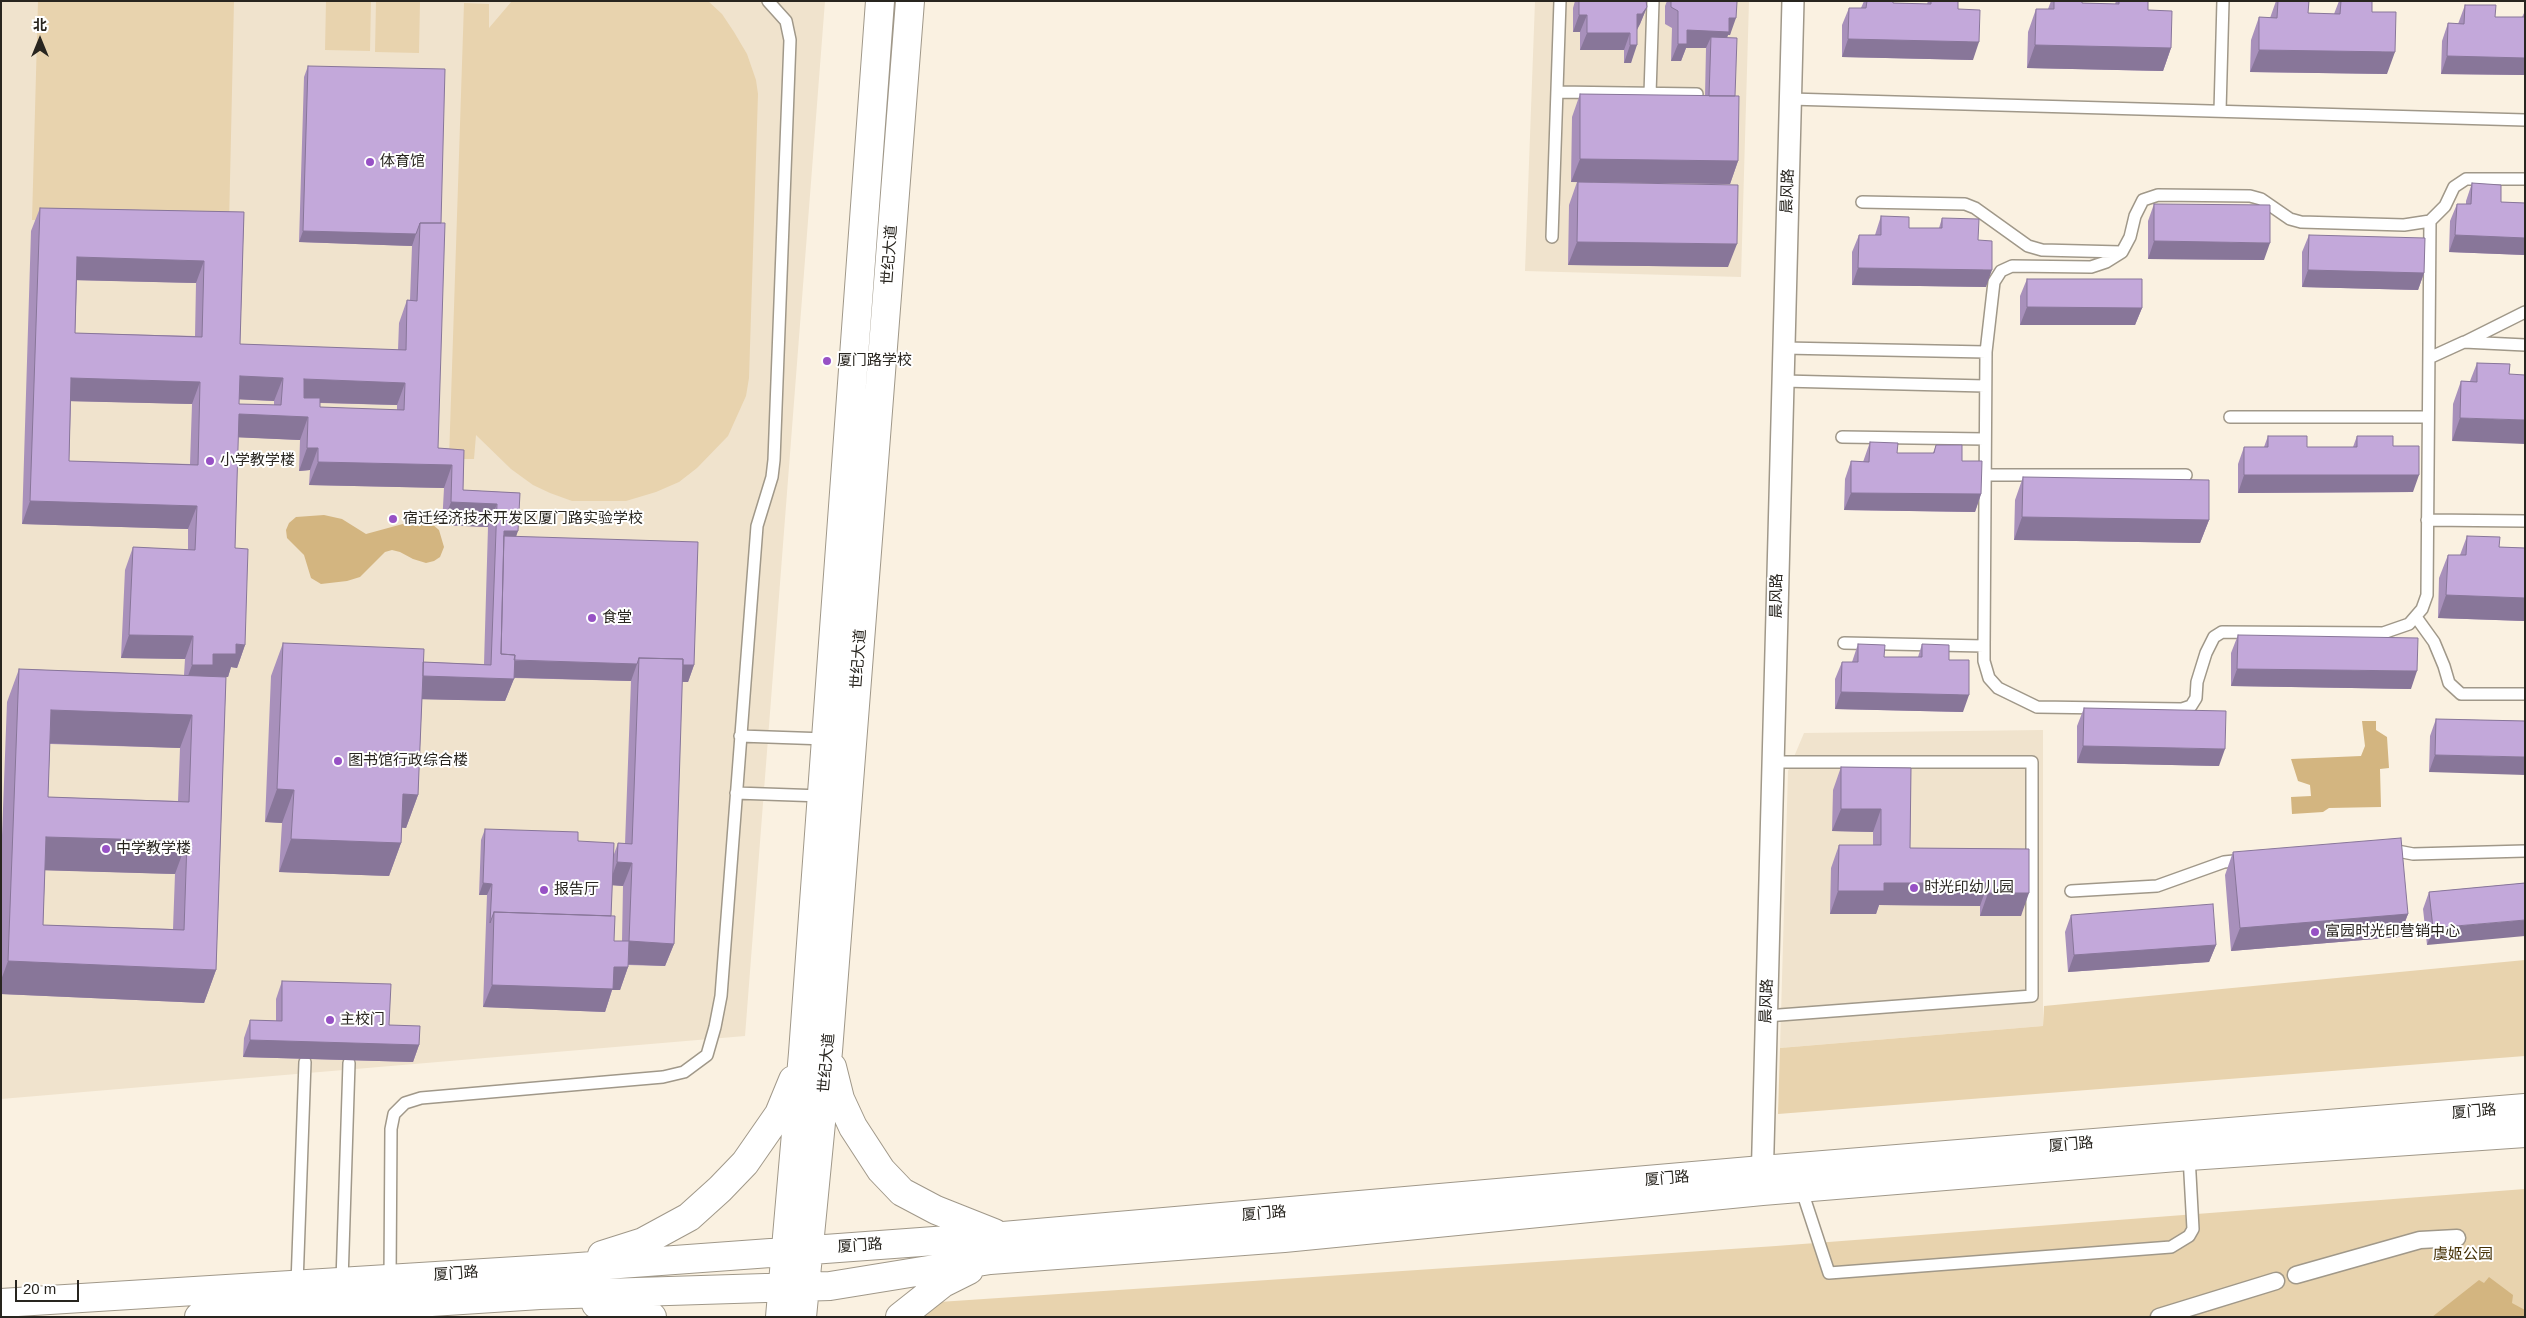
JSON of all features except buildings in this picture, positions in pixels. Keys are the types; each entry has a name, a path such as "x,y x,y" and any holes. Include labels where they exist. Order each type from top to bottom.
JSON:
{"street":[{"name":"世纪大道","path":"780,1317 793,1287 816,1052 839,739 880,1"},
{"name":"世纪大道","path":"839,739 910,1"},
{"name":"晨风路","path":"1762,1181 1793,1"},
{"path":"816,1052 853,1127 881,1170 902,1192 936,1210 1003,1236"},
{"path":"565,1268 642,1242 689,1217 745,1163 779,1114 816,1052"},
{"name":"厦门路","path":"1,1303 565,1268 1762,1181 2525,1108"},
{"name":"厦门路","path":"199,1317 540,1295 830,1286 990,1260 1284,1238 1762,1181 1801,1188 2189,1156 2525,1132"},
{"path":"2296,1275 2420,1240 2457,1238"},
{"path":"900,1317 943,1283 990,1260"},
{"path":"2160,1317 2276,1281"},
{"name":"世纪大道","path":"793,1287 802,1317"},
{"path":"540,1295 619,1308 652,1317"}],"lane":[{"path":"390,1278 391,1129 394,1114 405,1103 421,1098 663,1077 684,1072 706,1056 715,1027 720,996 757,526 772,477 774,460 790,40 786,21 768,1"},
{"path":"1552,237 1560,1"},
{"path":"1650,94 1653,1"},
{"path":"2220,111 2223,1"},
{"path":"1557,92 1697,94"},
{"path":"1790,99 2525,120"},
{"path":"2430,221 2427,595 2422,609 2409,624 2383,633 2222,632 2214,636 2206,653 2198,682 2196,698 2191,706 2182,710 2037,707 1998,688 1988,678 1984,661 1985,386 1986,352 1994,282 2001,271 2012,266 2031,264 2091,267 2106,262 2122,252 2130,237 2135,216 2143,200 2158,195 2250,196 2261,199 2290,219 2301,222 2404,225 2430,221 2445,206 2454,187 2466,179 2525,179"},
{"path":"1862,202 1965,204 1975,208 2028,246 2042,250 2122,252"},
{"path":"2429,358 2525,312"},
{"path":"2464,342 2525,345"},
{"path":"1784,348 1986,352"},
{"path":"1783,381 1985,386"},
{"path":"2230,417 2428,417"},
{"path":"1842,437 1985,440"},
{"path":"1985,474 2186,474"},
{"path":"2428,520 2525,521"},
{"path":"2416,616 2434,642 2449,684 2461,694 2525,694"},
{"path":"1844,643 1984,646"},
{"path":"740,736 839,739"},
{"path":"1766,1016 2032,996 2032,762 1773,762"},
{"path":"736,792 835,796"},
{"path":"2373,850 2391,848 2413,854 2525,851"},
{"path":"2071,891 2157,886 2224,862 2259,859"},
{"path":"296,1284 305,1062"},
{"path":"342,1281 349,1063"},
{"path":"1801,1188 1829,1273 2171,1247 2189,1236 2192,1229 2189,1156"}],"shaded area":[{"name":"宿迁经济技术开发区厦门路实验学校","path":"1,1 825,1 745,1036 1,1099"},
{"path":"1535,1 1749,1 1741,277 1525,271"},
{"path":"324,515 342,519 366,534 410,522 432,524 439,530 444,547 440,557 426,563 400,552 392,550 385,552 360,577 347,581 321,584 311,578 304,555 287,538 286,530 289,523 296,517"},
{"path":"2362,721 2376,721 2376,730 2387,737 2389,768 2380,769 2381,807 2329,808 2323,812 2292,814 2291,797 2311,796 2310,785 2298,781 2291,759 2361,756 2365,746"},
{"name":"时光印幼儿园","path":"2043,730 2043,1026 1780,1048 1788,771 1804,733"},
{"path":"2489,1277 2513,1295 2512,1303 2525,1310 2525,1317 2432,1317 2479,1280 2484,1283"}],"green space":[{"path":"38,1 234,1 229,225 32,220"},
{"path":"326,1 371,1 370,51 325,50"},
{"path":"376,1 420,1 419,53 375,52"},
{"path":"512,1 708,1 722,14 734,32 747,54 756,80 758,94 749,378 746,396 728,436 697,468 679,482 656,492 626,501 572,501 550,493 533,485 511,469 476,435 474,459 449,459 464,3 489,4 489,28"},
{"path":"2525,960 2525,1056 1778,1114 1780,1048 2043,1026 2044,1006"},
{"name":"虞姬公园","path":"2525,1189 2525,1317 918,1317 939,1302 1776,1246"}],"place":[{"name":"体育馆","path":"370,162"},
{"name":"厦门路学校","path":"827,361"},
{"name":"小学教学楼","path":"210,461"},
{"name":"宿迁经济技术开发区厦门路实验学校","path":"393,519"},
{"name":"食堂","path":"592,618"},
{"name":"图书馆行政综合楼","path":"338,761"},
{"name":"中学教学楼","path":"106,849"},
{"name":"时光印幼儿园","path":"1914,888"},
{"name":"报告厅","path":"544,890"},
{"name":"富园时光印营销中心","path":"2315,932"},
{"name":"主校门","path":"330,1020"}]}
